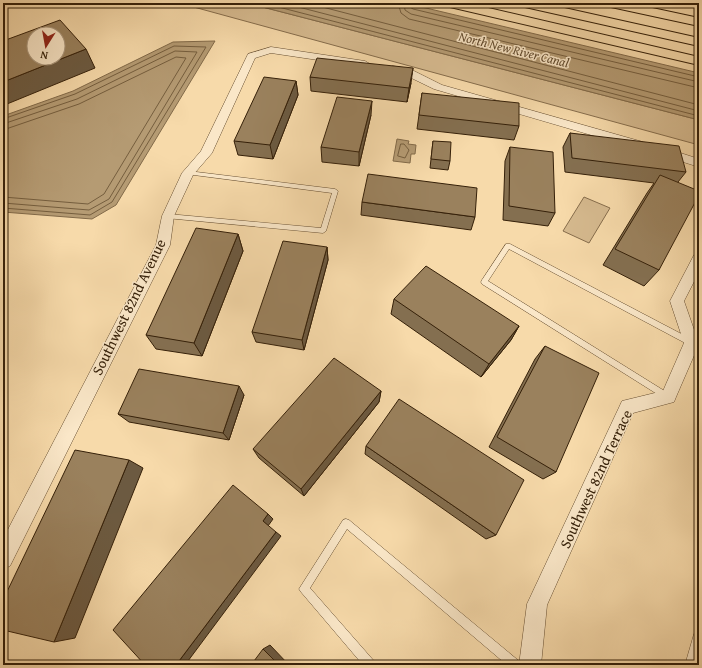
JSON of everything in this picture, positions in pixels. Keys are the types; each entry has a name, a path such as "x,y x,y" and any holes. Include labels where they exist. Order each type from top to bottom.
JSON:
{"main road":[{"path":"450,3 699,61"},
{"path":"525,3 699,42"},
{"path":"611,3 699,22"}],"street":[{"name":"Southwest 82nd Avenue","path":"3,559 163,244 168,216 188,173 206,153 251,56 270,50 406,71 438,87 699,163"},
{"path":"668,397 692,343 677,301 699,259"},
{"name":"Southwest 82nd Terrace","path":"530,665 538,604 628,406 668,397"}],"lane":[{"path":"168,216 323,231 335,191 188,173"},
{"path":"668,397 484,282 508,246 692,343"},
{"path":"370,665 304,589 346,523 514,665"},
{"path":"690,665 699,634"}],"shaded area":[{"path":"179,3 247,3 699,120 699,145"},
{"path":"584,197 610,208 589,243 563,231"}],"water":[{"name":"North New River Canal","path":"247,3 405,3 699,73 699,120"},
{"path":"215,41 116,205 92,219 3,212 3,116 73,91 173,42"},
{"path":"397,139 409,141 408,144 416,145 415,154 411,154 410,163 393,161"}],"building":[{"path":"60,20 65,26 44,26"},
{"path":"66,27 86,49 66,57"},
{"path":"26,33 26,66 43,66 3,82 3,41"},
{"path":"317,58 413,68 409,88 310,77"},
{"path":"264,77 296,81 270,145 234,141"},
{"path":"422,93 519,103 519,126 419,115"},
{"path":"337,97 372,101 359,152 321,147"},
{"path":"570,133 679,146 686,172 572,158"},
{"path":"433,141 451,142 450,161 431,159"},
{"path":"510,147 553,152 555,213 509,206"},
{"path":"368,174 477,188 475,217 362,202"},
{"path":"660,175 699,191 699,195 659,270 615,249"},
{"path":"196,228 238,234 194,343 146,335"},
{"path":"283,241 327,247 302,340 252,332"},
{"path":"426,266 519,326 489,364 394,299"},
{"path":"545,346 599,373 556,472 497,437"},
{"path":"334,358 381,391 301,489 253,449"},
{"path":"139,369 239,386 223,433 118,414"},
{"path":"399,399 524,480 496,535 366,446"},
{"path":"75,450 129,460 54,642 3,630 3,600"},
{"path":"233,485 268,514 263,521 276,532 176,665 145,665 113,630"},
{"path":"263,649 279,665 251,665"}]}
